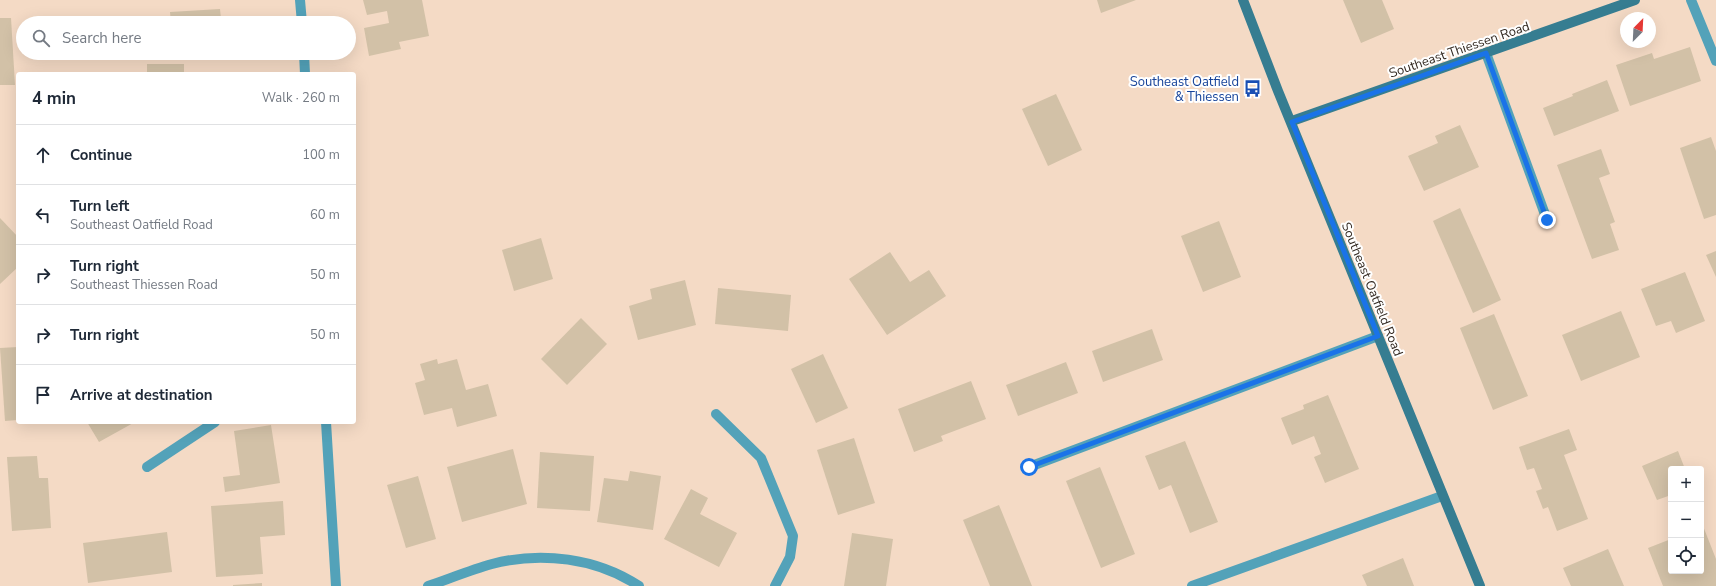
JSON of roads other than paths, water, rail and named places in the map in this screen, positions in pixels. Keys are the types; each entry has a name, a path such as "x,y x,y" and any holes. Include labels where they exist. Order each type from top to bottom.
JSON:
{"main road":[{"name":"Southeast Oatfield Road","path":"1243,0 1442,496 1480,586"},
{"name":"Southeast Thiessen Road","path":"1292,122 1636,0"}],"street":[{"path":"300,0 301,16"},
{"path":"1691,0 1716,61"},
{"path":"1486,53 1547,220"},
{"path":"304,60 305,72"},
{"path":"1029,467 1378,336"},
{"path":"716,414 761,458 793,536 790,557 775,586"},
{"path":"147,467 212,424"},
{"path":"326,424 336,586"},
{"path":"1192,586 1442,496"},
{"path":"428,586 493,564 534,558 569,559 603,568 639,586"}],"place":[{"name":"Southeast Oatfield & Thiessen","path":"1252,88"}]}
